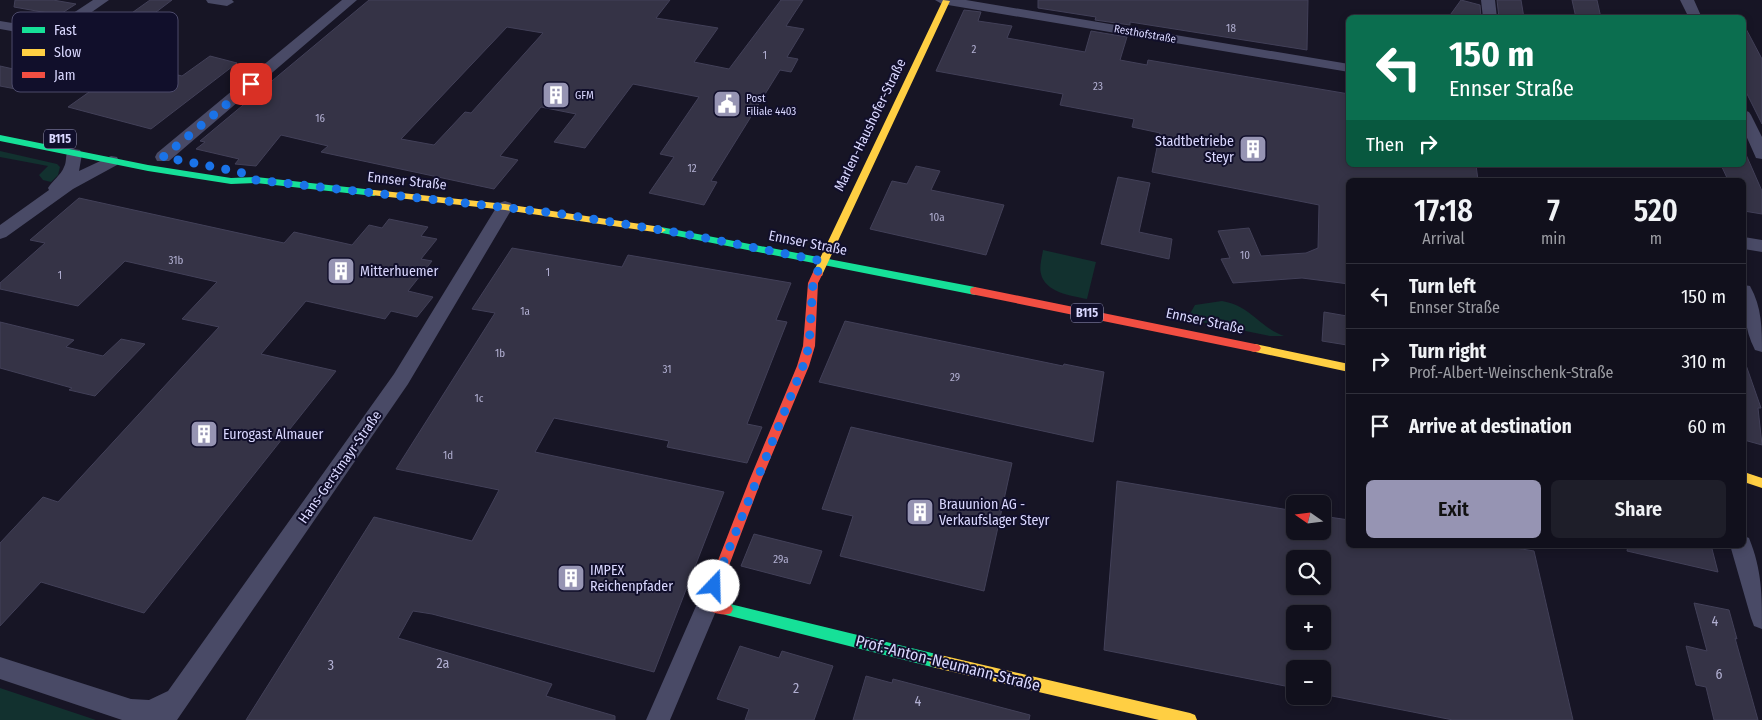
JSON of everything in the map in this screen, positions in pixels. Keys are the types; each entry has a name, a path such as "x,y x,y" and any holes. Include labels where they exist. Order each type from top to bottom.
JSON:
{"main road":[{"name":"Marlen-Haushofer-Straße","path":"822,261 946,1"},
{"name":"B115","path":"18,130 91,144"},
{"name":"Ennser Straße","path":"0,138 111,162 231,181 256,180 505,207 662,230 1143,324 1346,367"},
{"path":"159,156 180,160"},
{"name":"Ennser Straße","path":"196,164 240,172 256,180"},
{"path":"708,604 755,481 803,366 809,346 813,283 822,261"},
{"path":"1746,478 1762,483"},
{"name":"Prof.-Anton-Neumann-Straße","path":"708,604 1075,696 1190,720"}],"street":[{"path":"84,12 102,0"},
{"path":"213,0 227,2"},
{"path":"159,156 350,0"},
{"name":"Resthofstraße","path":"942,0 1346,67"},
{"path":"1032,15 1038,0"},
{"path":"1488,0 1490,15"},
{"path":"1687,0 1694,15"},
{"path":"1746,120 1762,154"},
{"path":"49,196 72,169 74,154"},
{"path":"0,233 49,196 90,171 111,162"},
{"name":"Hans-Gerstmayr-Straße","path":"164,720 176,699 401,379 505,207"},
{"path":"1746,243 1762,246"},
{"path":"1746,298 1762,345"},
{"path":"1742,548 1762,618"},
{"path":"658,720 708,604"},
{"path":"0,668 131,711 151,712 176,699"}],"green space":[{"path":"0,151 57,164 60,167 58,175 51,182 43,180 39,175 48,166 0,157"},
{"path":"1043,250 1096,262 1087,299 1053,289 1043,280 1040,265"},
{"path":"1222,301 1240,307 1275,332 1284,336 1270,336 1187,319 1195,305"},
{"path":"0,688 96,720 0,720"}],"building":[{"path":"15,0 53,0 76,4 64,12 42,12 14,7"},
{"path":"150,0 172,0 156,12 133,12"},
{"name":"GFM","path":"369,0 670,0 656,18 718,28 694,62 729,69 781,0 803,0 786,26 804,29 787,57 798,59 791,72 780,70 711,181 717,182 704,205 649,193 674,157 660,154 699,97 633,84 585,148 554,142 576,114 541,107 500,156 518,160 494,189 321,152 328,146 281,135 256,166 235,164 239,159 196,149 205,142 200,141","holes":["507,27 543,33 471,113 465,112 434,145 401,139"]},
{"path":"1038,0 1308,0 1307,50 1130,22 1130,25 1095,20 1096,17 1038,8"},
{"path":"1461,0 1480,5 1481,15 1450,15"},
{"path":"1497,0 1521,0 1524,15 1499,15"},
{"path":"1572,0 1597,0 1600,15 1575,15"},
{"name":"Stadtbetriebe Steyr","path":"964,10 981,12 978,21 1012,26 1007,38 1085,52 1091,31 1127,37 1120,60 1147,65 1148,60 1346,93 1346,167 1476,167 1478,178 1346,178 1346,284 1302,278 1233,283 1221,259 1230,258 1218,231 1249,228 1261,256 1306,253 1318,248 1319,205 1152,172 1160,133 1132,127 1134,119 1060,105 1063,94 936,71"},
{"path":"1746,29 1762,59 1762,124 1746,92"},
{"path":"210,56 237,63 151,129 68,107 89,92 178,92 178,75 182,76"},
{"path":"0,66 12,69 12,88 0,86"},
{"path":"1746,155 1762,191 1762,214 1746,211 1746,178 1727,178 1722,167 1746,167"},
{"path":"916,166 940,171 931,190 1004,205 986,255 870,229 892,181 907,184"},
{"path":"1118,177 1150,183 1139,232 1172,239 1169,259 1101,244"},
{"path":"79,198 284,243 294,232 352,245 369,225 382,228 389,219 428,227 421,236 437,239 421,259 432,261 408,291 433,297 417,317 391,311 385,319 306,301 261,354 336,371 144,613 41,582 0,626 0,543 43,497 58,502 219,327 182,319 217,282 125,261 78,306 0,289 0,283 45,243 30,240"},
{"path":"512,248 622,267 628,255 791,283 776,320 787,322 747,424 762,427 747,463 667,447 669,441 554,418 535,452 724,492 654,672 432,614 413,611 398,638 552,684 546,696 615,716 615,720 246,720 374,517 472,541 499,490 396,469 495,313 472,309"},
{"path":"1324,312 1346,316 1346,345 1322,341"},
{"path":"845,321 1063,366 1064,364 1104,372 1093,442 819,382"},
{"path":"0,322 74,340 66,347 103,356 121,339 145,344 95,396 69,390 72,388 0,368"},
{"path":"1746,365 1761,408 1758,408 1762,445 1746,441"},
{"name":"Brauunion AG - Verkaufslager Steyr","path":"851,427 1012,463 984,591 840,556 853,516 822,509"},
{"path":"1117,481 1286,509 1286,540 1331,540 1331,517 1346,520 1346,548 1516,548 1534,551 1573,720 1453,720 1331,696 1331,660 1286,660 1286,686 1104,650"},
{"path":"754,534 822,551 810,584 741,566"},
{"path":"1628,548 1712,548 1718,572 1627,551"},
{"path":"1694,603 1729,610 1758,720 1714,720 1706,687 1696,685 1686,646 1707,651"},
{"path":"740,646 779,658 782,651 833,666 814,720 745,720 749,709 717,699"},
{"path":"866,676 892,683 893,679 1030,715 1029,720 853,720"}],"traffic: fast":[{"path":"0,138 148,168 231,181 256,180 374,193"},
{"path":"661,230 975,291"},
{"path":"726,609 936,661"}],"traffic: slow":[{"path":"818,273 946,1"},
{"path":"374,193 505,207 661,230"},
{"path":"1255,348 1346,367"},
{"path":"1746,478 1762,483"},
{"path":"936,661 1190,720"}],"traffic: jam":[{"path":"726,609 708,604 755,481 803,366 809,346 813,283 818,273"},
{"path":"975,291 1255,348"}],"place":[{"name":"GFM","path":"556,95"},
{"name":"Post Filiale 4403","path":"727,104"},
{"name":"Stadtbetriebe Steyr","path":"1253,149"},
{"name":"Mitterhuemer","path":"341,271"},
{"name":"Eurogast Almauer","path":"204,434"},
{"name":"Brauunion AG - Verkaufslager Steyr","path":"920,512"},
{"name":"IMPEX Reichenpfader","path":"571,578"}],"route":[{"path":"251,84 163,157 240,172 256,180 555,213 643,226 822,261 813,283 809,346 803,366 714,586"}]}
